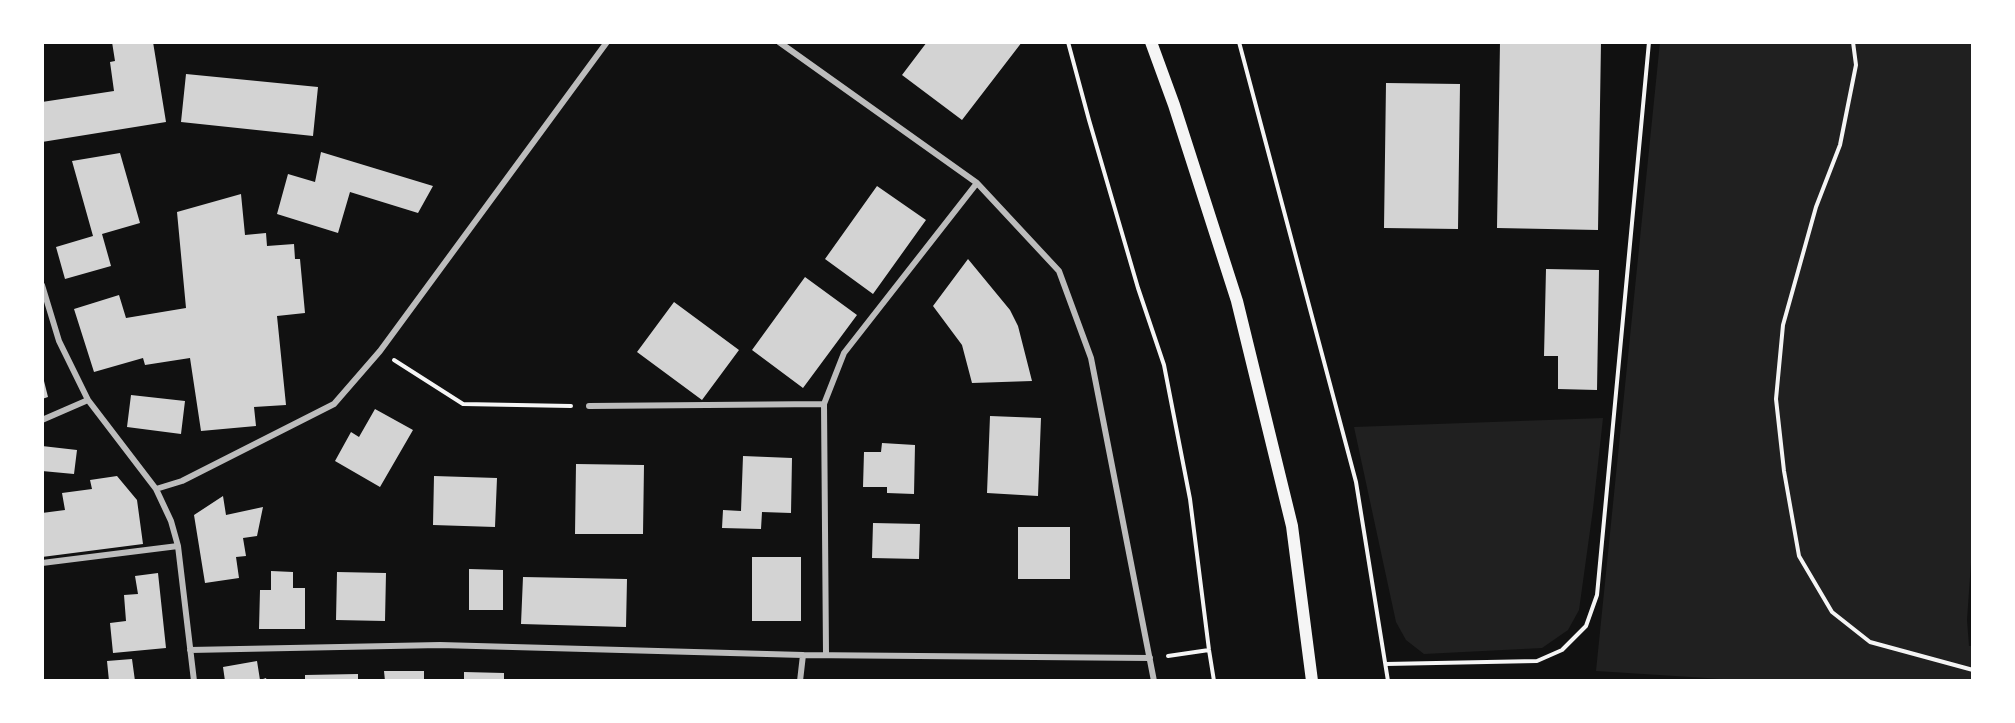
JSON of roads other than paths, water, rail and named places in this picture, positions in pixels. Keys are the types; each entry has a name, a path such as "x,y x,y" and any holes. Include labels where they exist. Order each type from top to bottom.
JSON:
{"main road":[{"path":"1151,42 1174,105 1237,301 1292,526 1312,681"}],"street":[{"path":"156,489 182,481 334,404 380,351 607,42"},
{"path":"779,42 977,183 1059,271 1091,358 1154,681"},
{"path":"826,654 824,404 844,353 977,183"},
{"path":"42,285 59,341 88,400 156,489 171,521 178,546 194,681"},
{"path":"42,420 88,400"},
{"path":"589,406 824,404"},
{"path":"42,563 178,546"},
{"path":"190,650 440,645 803,655 1150,658"},
{"path":"800,681 803,655"}]}
